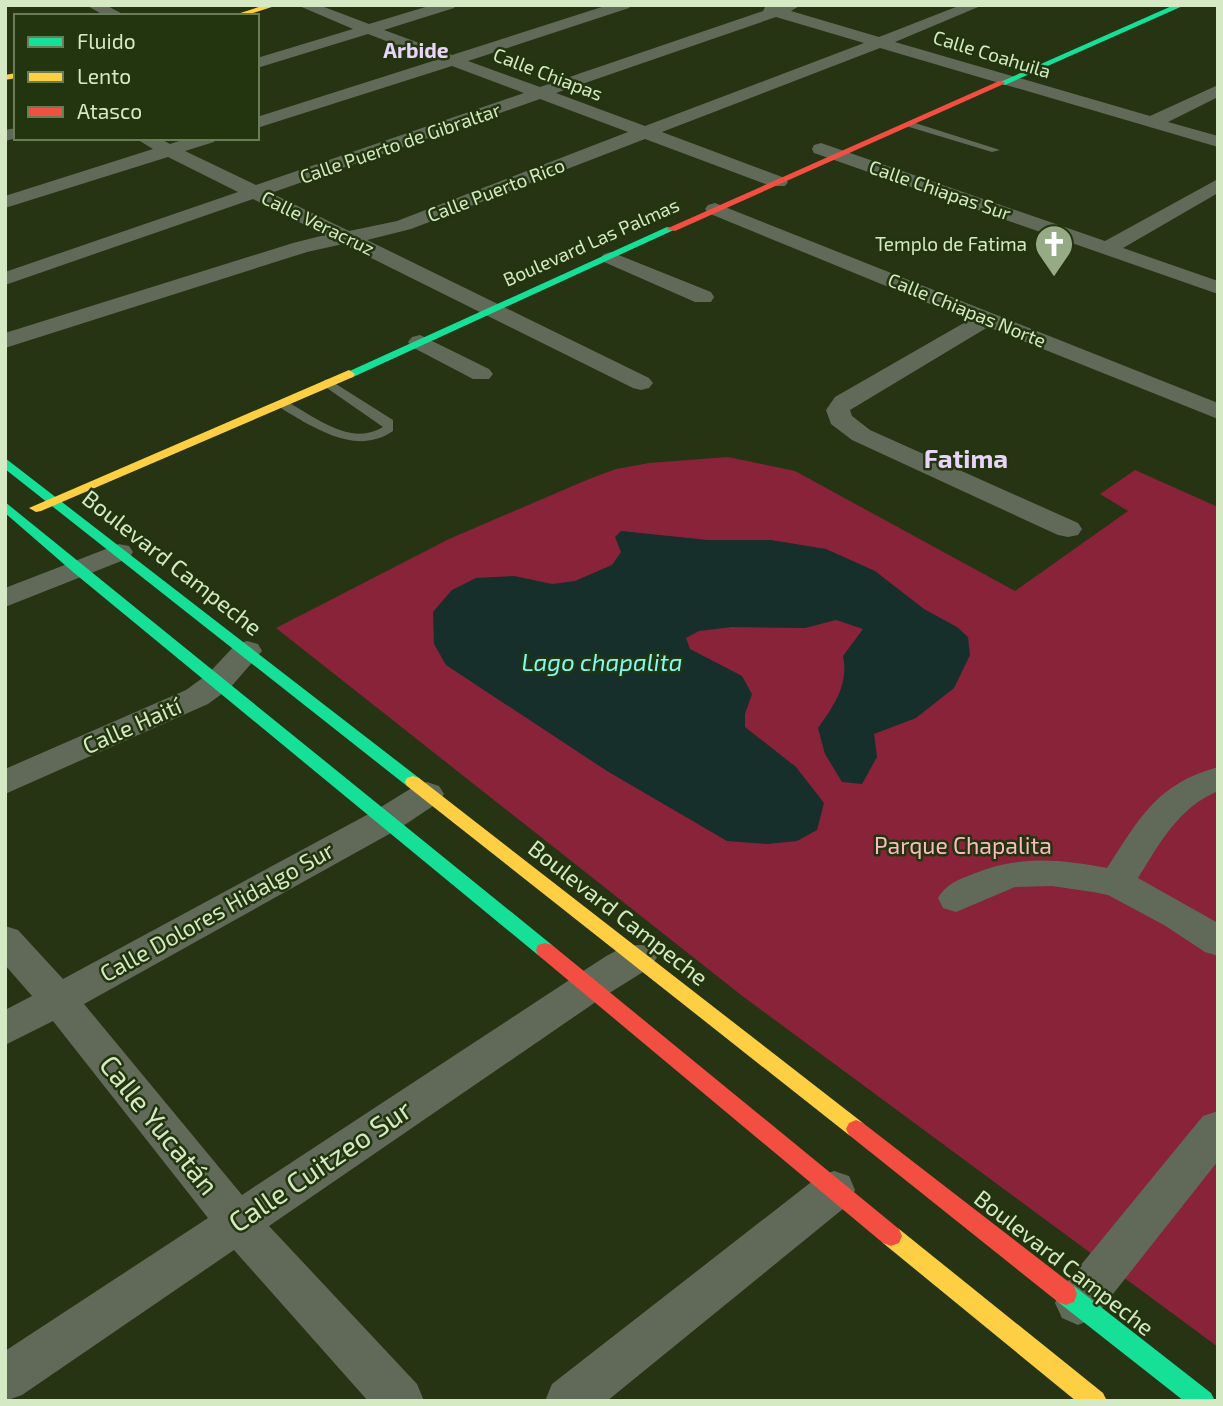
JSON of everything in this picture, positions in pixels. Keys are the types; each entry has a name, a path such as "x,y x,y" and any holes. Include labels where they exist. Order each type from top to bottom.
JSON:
{"street":[{"path":"93,5 113,14"},
{"path":"226,14 256,5"},
{"path":"242,14 274,5"},
{"name":"Calle Chiapas","path":"303,5 778,181"},
{"path":"259,62 449,5"},
{"path":"259,122 624,5"},
{"name":"Calle Coahuila","path":"755,5 1218,142"},
{"name":"Calle Puerto de Gibraltar","path":"5,279 794,5"},
{"name":"Calle Puerto Rico","path":"5,341 300,247 385,231 976,5"},
{"name":"Boulevard Las Palmas","path":"12,511 54,500 282,404 420,342 483,304 758,174 909,124 1153,5"},
{"name":"Boulevard Las Palmas","path":"448,311 483,304 611,258 778,181 830,152 1000,78 1181,5"},
{"path":"1151,123 1218,90"},
{"name":"Calle Veracruz","path":"148,140 641,383"},
{"path":"5,202 202,140"},
{"name":"Calle Chiapas Sur","path":"830,152 1218,288"},
{"path":"1108,248 1218,185"},
{"name":"Calle Chiapas Norte","path":"715,209 1218,412"},
{"path":"611,258 703,297"},
{"path":"988,318 844,402 838,410 840,419 861,435 1068,529"},
{"path":"420,342 481,374"},
{"name":"Boulevard Campeche","path":"5,462 42,483 54,500 119,552 1203,1401"},
{"path":"5,498 42,483"},
{"path":"12,511 78,569 388,818 834,1190 1095,1401"},
{"path":"5,598 119,552"},
{"name":"Calle Haití","path":"5,782 197,697 219,681 247,650"},
{"path":"1116,883 1158,818 1187,791 1218,778"},
{"name":"Calle Dolores Hidalgo Sur","path":"5,1029 427,794"},
{"path":"956,898 980,883 1007,874 1052,871 1116,883 1177,915 1218,942"},
{"name":"Calle Yucatán","path":"5,940 58,999 237,1222 400,1401"},
{"name":"Calle Cuitzeo Sur","path":"5,1379 590,986 638,957"},
{"path":"1078,1303 1218,1129"},
{"path":"569,1401 834,1190"}],"lane":[{"path":"909,124 995,150"},
{"path":"282,404 352,438 373,438 389,428 389,423 380,415 328,383"}],"green space":[{"name":"Parque Chapalita","path":"728,457 795,471 1015,591 1128,511 1100,494 1135,470 1218,507 1218,1347 741,995 276,628 449,539 589,479 616,469 649,463"}],"water":[{"name":"Lago chapalita","path":"621,531 708,540 771,540 826,549 875,571 924,609 957,627 968,637 970,655 954,688 916,718 874,734 877,757 862,784 842,782 825,754 818,728 839,694 844,676 843,656 863,629 836,620 805,628 732,627 699,631 686,638 690,649 742,676 752,694 745,714 745,727 796,767 824,803 817,830 797,841 767,844 727,841 607,771 446,665 434,644 433,612 452,590 476,578 514,576 552,584 575,581 612,565 621,552 615,537"}],"traffic: fast":[{"path":"1002,83 1181,5"},
{"path":"349,374 671,229"},
{"path":"5,462 413,782"},
{"path":"5,506 78,569 545,950"},
{"path":"1066,1294 1203,1401"}],"traffic: slow":[{"path":"242,14 274,5"},
{"path":"5,78 14,76"},
{"path":"36,508 349,374"},
{"path":"413,782 856,1129"},
{"path":"891,1236 1095,1401"}],"traffic: jam":[{"path":"671,229 1002,83"},
{"path":"545,950 891,1236"},
{"path":"856,1129 1066,1294"}],"place":[{"name":"Templo de Fatima","path":"1054,278"}],"district":[{"name":"Arbide","path":"416,51"},
{"name":"Fatima","path":"966,459"}]}
